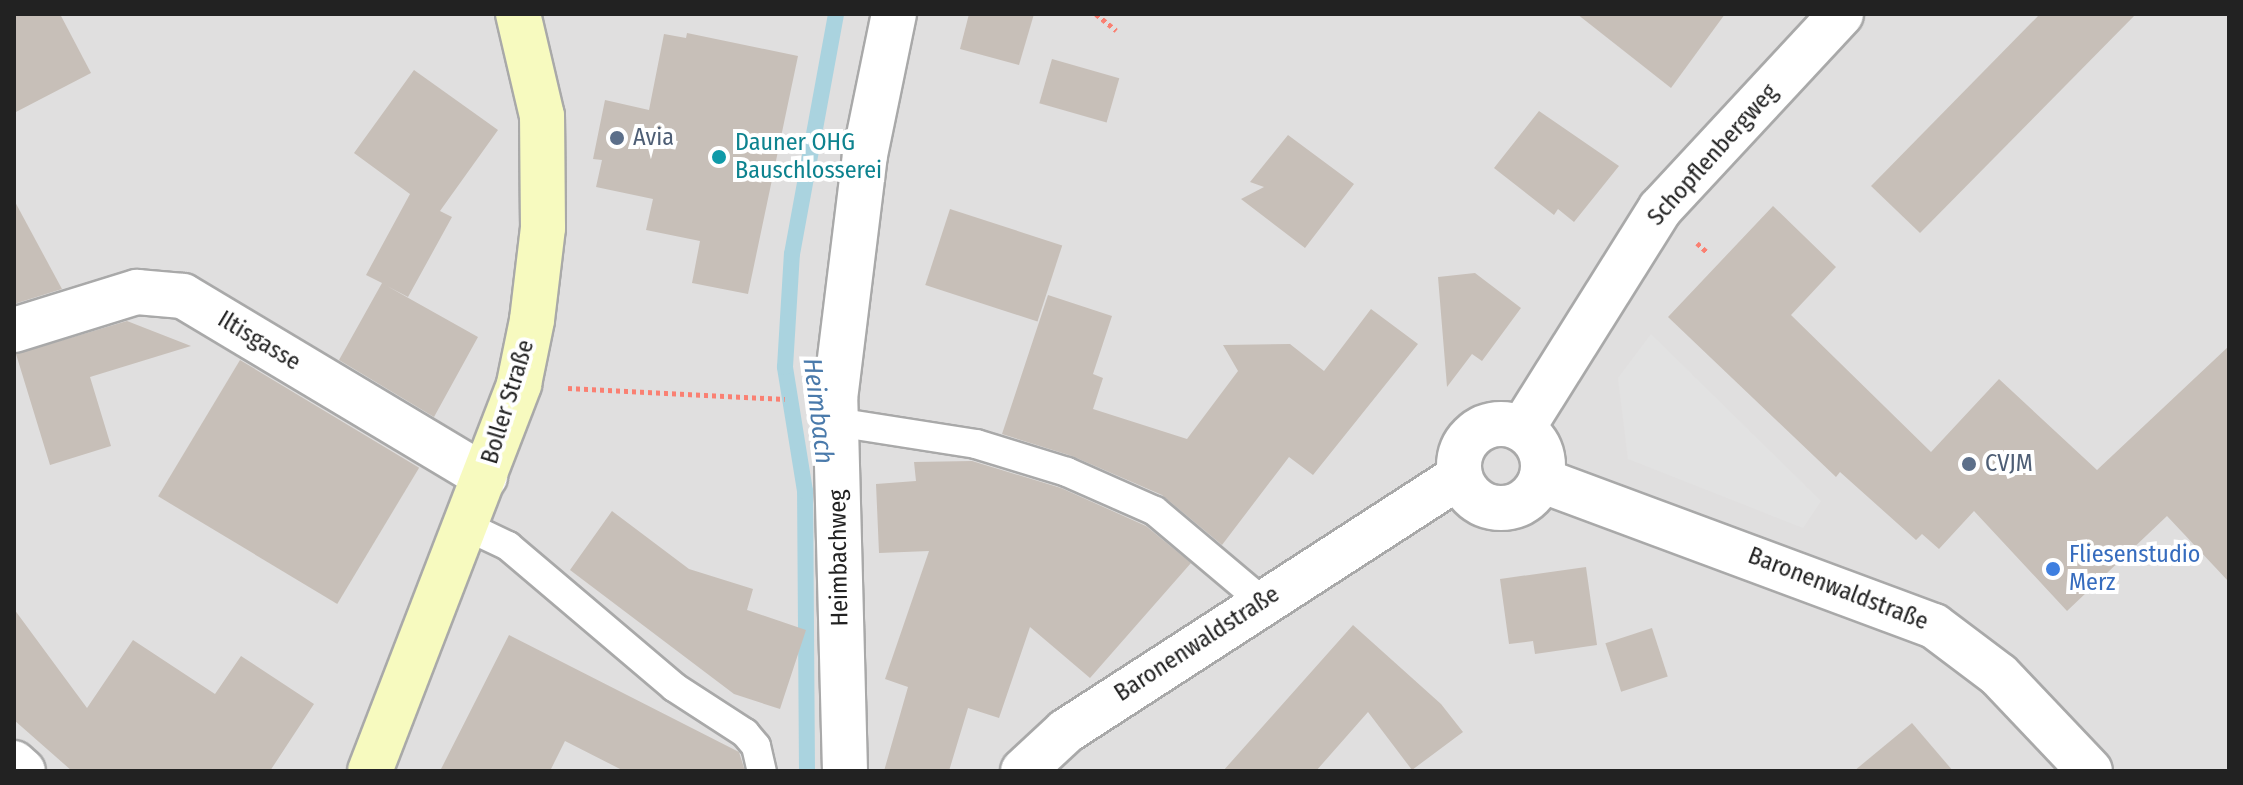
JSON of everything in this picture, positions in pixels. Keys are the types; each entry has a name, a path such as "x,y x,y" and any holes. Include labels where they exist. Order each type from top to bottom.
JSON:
{"main road":[{"name":"Boller Straße","path":"370,771 519,384 542,240 542,116 529,18"}],"street":[{"name":"Heimbachweg","path":"845,771 836,422 865,155 894,14"},
{"name":"Schopflenbergweg","path":"1522,429 1660,209 1841,14"},
{"name":"Iltisgasse","path":"14,330 137,292 183,296 485,477"},
{"path":"1509,424 1522,429 1541,451 1541,480 1525,501 1499,508 1475,498 1460,476 1462,450 1481,429 1509,424"},
{"name":"Baronenwaldstraße","path":"1023,771 1066,731 1262,601 1460,476"},
{"name":"Baronenwaldstraße","path":"1541,480 1934,626 1999,675 2090,771"},
{"path":"14,763 23,771"}],"lane":[{"path":"836,422 976,444 1067,472 1155,511 1262,601"},
{"path":"466,526 508,546 674,687 745,733 756,746 762,771"}],"path":[{"path":"1096,14 1116,30"},
{"path":"590,389 760,399"}],"shaded area":[{"path":"14,14 2229,14 2229,771 14,771"},
{"path":"1651,334 1821,501 1803,528 1628,459 1618,378"}],"building":[{"path":"14,14 60,14 91,73 14,113"},
{"path":"969,14 1034,14 1019,65 960,49"},
{"path":"1577,14 1725,14 1671,88"},
{"path":"2040,14 2136,14 1920,233 1871,186"},
{"name":"Dauner OHG Bauschlosserei","path":"687,33 798,56 748,294 692,283 700,241 646,230 653,199 596,187 602,160 593,159 605,100 649,110 664,34 686,38"},
{"path":"1052,59 1119,78 1107,123 1039,103"},
{"path":"414,70 498,130 440,211 452,217 408,297 387,286 478,337 434,417 339,360 382,283 366,275 410,194 354,153"},
{"path":"1539,111 1619,166 1574,222 1558,209 1554,215 1494,168"},
{"path":"1288,135 1354,184 1305,248 1241,199 1264,187 1250,182"},
{"path":"14,200 62,289 14,304"},
{"path":"1773,206 1836,267 1791,315 1931,452 1999,379 2097,470 2229,346 2229,582 2167,516 2067,611 1974,511 1939,549 1922,534 1916,540 1840,472 1836,477 1668,317"},
{"path":"950,209 1062,245 1038,322 925,285"},
{"path":"1475,273 1521,308 1482,361 1472,354 1447,387 1438,277"},
{"path":"1048,295 1112,316 1093,374 1103,378 1093,409 1187,439 1238,371 1223,345 1290,344 1324,371 1371,309 1418,344 1313,475 1289,457 1222,545 1162,495 1072,456 1002,434"},
{"path":"127,321 191,346 90,377 111,446 50,465 16,354"},
{"path":"240,360 419,468 337,604 158,496"},
{"path":"972,461 1061,488 1146,526 1191,563 1090,678 1030,627 999,718 968,708 949,771 884,771 908,687 885,679 929,551 879,553 876,484 916,481 914,462"},
{"path":"612,511 689,569 753,589 747,610 806,630 780,709 734,694 570,570"},
{"path":"1586,567 1597,645 1535,654 1533,641 1509,644 1500,579"},
{"path":"14,609 87,708 133,640 215,694 241,656 314,704 270,771 72,771 14,720"},
{"path":"1353,625 1441,704 1463,732 1412,770 1368,712 1316,771 1223,771"},
{"path":"1652,628 1668,677 1621,692 1605,643"},
{"path":"509,635 739,752 745,771 624,771 565,741 550,771 440,771"},
{"path":"1912,723 1953,771 1854,771"}],"waterway":[{"name":"Heimbach","path":"807,771 805,491 785,367 792,254 836,14"}],"place":[{"name":"Avia","path":"617,138"},
{"name":"Dauner OHG Bauschlosserei","path":"719,157"},
{"name":"CVJM","path":"1969,464"},
{"name":"Fliesenstudio Merz","path":"2053,569"}]}
